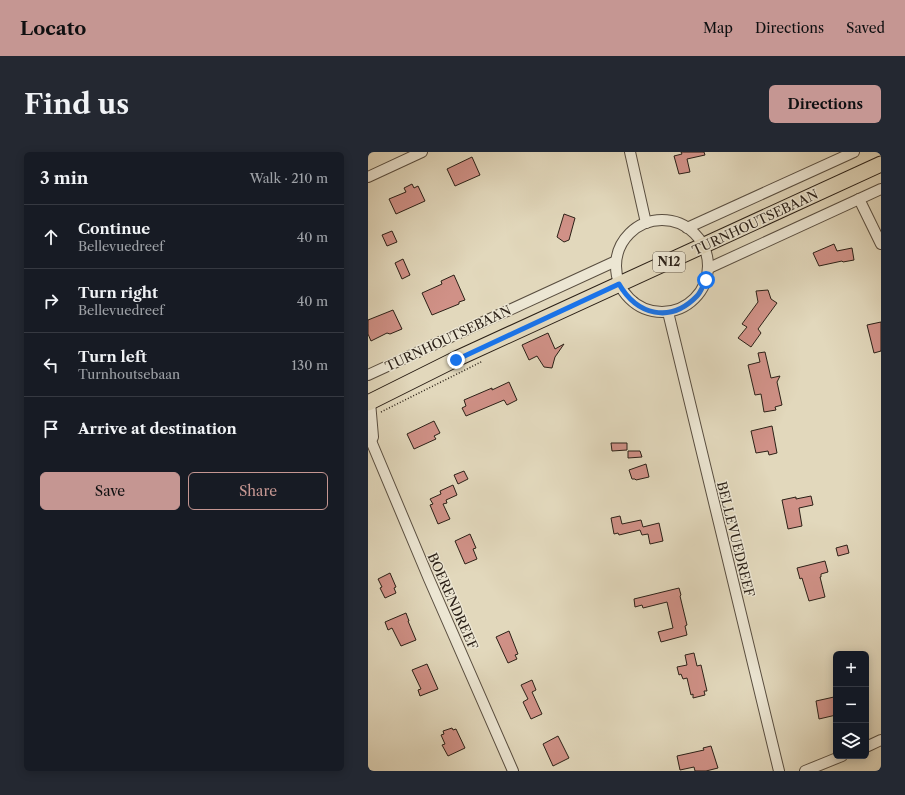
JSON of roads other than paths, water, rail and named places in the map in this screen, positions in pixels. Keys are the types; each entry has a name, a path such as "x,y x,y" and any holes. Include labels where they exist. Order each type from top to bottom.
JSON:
{"main road":[{"name":"TURNHOUTSEBAAN","path":"369,402 619,284 881,164"}],"street":[{"path":"368,177 422,152"},
{"path":"630,152 646,223"},
{"name":"TURNHOUTSEBAAN","path":"687,228 854,152"},
{"name":"TURNHOUTSEBAAN","path":"709,268 881,189"},
{"path":"859,199 881,244"},
{"path":"660,220 674,222 687,228 696,236 703,246 709,268 706,280 698,295 685,307 668,312 656,312 644,309 635,299 625,295 619,284 616,273 616,261 619,249 626,238 635,229 646,223 660,220"},
{"name":"TURNHOUTSEBAAN","path":"368,375 616,261"},
{"name":"BELLEVUEDREEF","path":"668,312 779,771"},
{"name":"BOERENDREEF","path":"369,402 373,437 369,440 513,771"},
{"path":"869,745 881,740"},
{"path":"804,771 834,759"}]}
